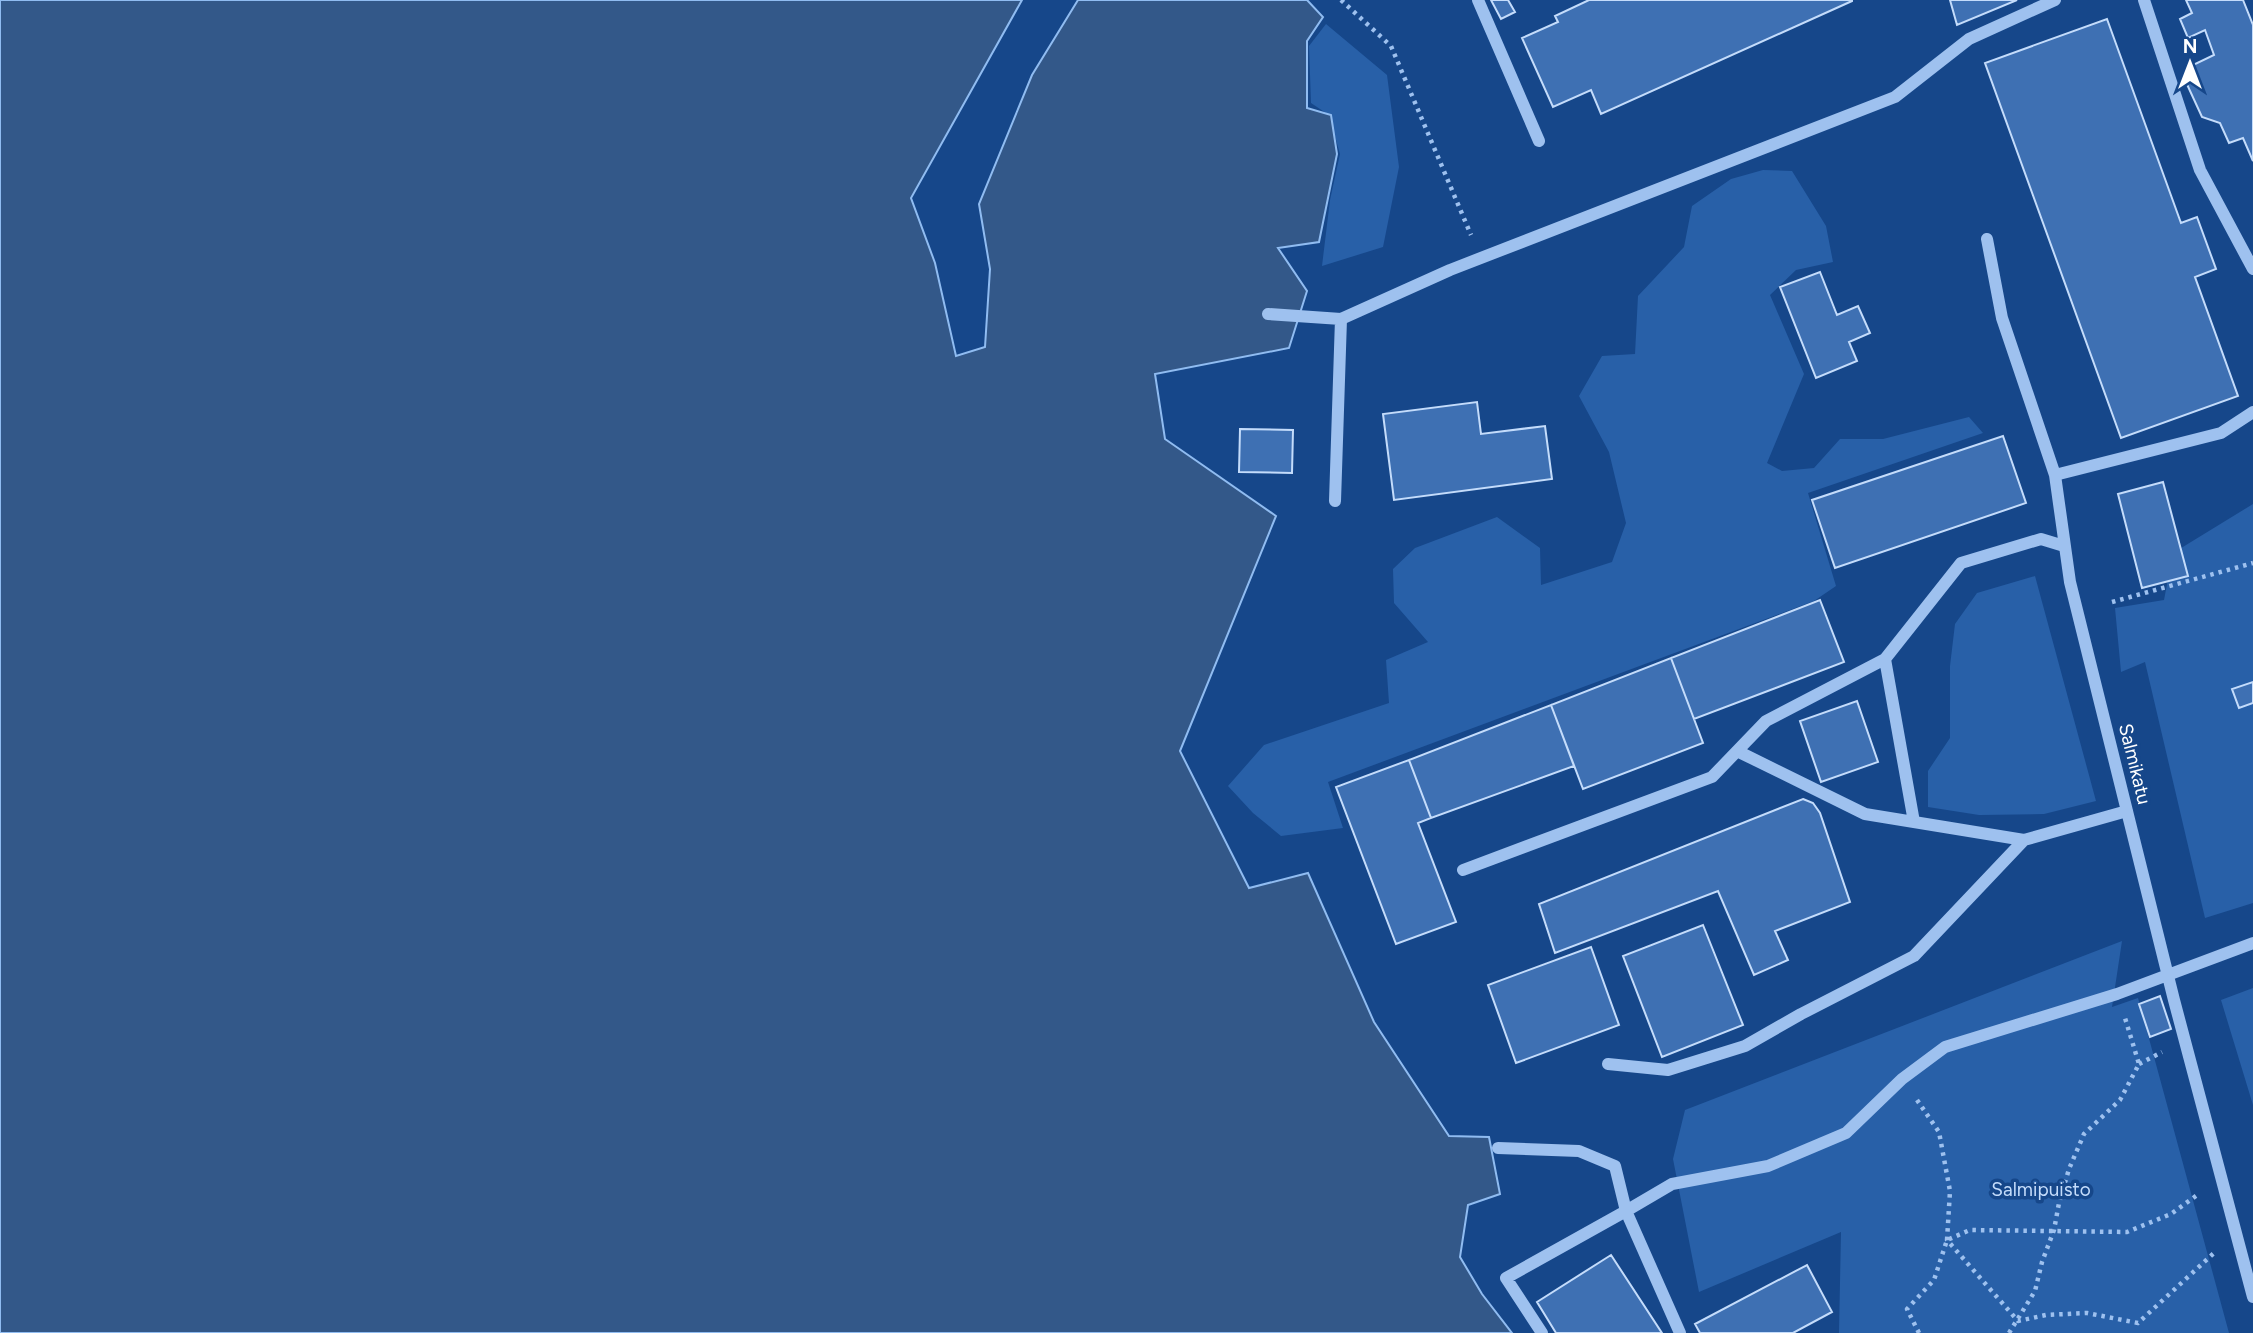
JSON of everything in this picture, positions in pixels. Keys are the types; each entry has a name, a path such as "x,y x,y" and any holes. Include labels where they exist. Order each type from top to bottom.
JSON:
{"street":[{"path":"1478,0 1539,141"},
{"path":"1268,314 1340,319 1481,258 1633,197 1895,97 1969,39 2054,0"},
{"path":"2144,0 2200,170 2253,269"},
{"name":"Salmikatu","path":"1987,239 2002,318 2055,475 2070,582 2168,975 2253,1297"},
{"path":"1335,501 1340,319"},
{"path":"2055,475 2221,433 2253,412"},
{"path":"1463,870 1712,777 1766,721 1885,659 1961,563 2041,539 2064,546"},
{"path":"1885,659 1914,822"},
{"path":"1737,751 1865,814 2024,839 2127,811"},
{"path":"1608,1064 1668,1070 1745,1046 1914,956 2024,839"},
{"path":"1542,1333 1506,1278 1672,1184 1768,1166 1846,1133 1902,1079 1945,1047 2117,994 2253,943"},
{"path":"1498,1148 1579,1151 1615,1166 1626,1211 1680,1333"}],"path":[{"path":"1341,0 1391,46 1481,258"},
{"path":"2112,601 2253,563"},
{"path":"2009,1333 2035,1291 2066,1180 2084,1134 2120,1100 2139,1064 2117,994"},
{"path":"1902,1079 1939,1132 1950,1191 1947,1240 1934,1280 1907,1309 1919,1333"},
{"path":"1947,1240 1970,1230 2127,1232 2171,1214 2201,1192 2224,1184"},
{"path":"1947,1240 2018,1321"},
{"path":"2018,1321 2046,1315 2087,1313 2138,1322 2215,1252 2239,1244"}],"green space":[{"path":"1326,24 1387,75 1399,167 1383,247 1322,266 1330,200 1340,154 1329,115 1311,103 1309,46"},
{"path":"1763,170 1792,171 1826,226 1833,262 1796,270 1770,295 1804,374 1767,463 1782,471 1814,468 1840,439 1883,439 1969,417 1983,433 1808,493 1836,586 1814,601 1328,782 1343,828 1281,836 1253,813 1228,786 1264,745 1389,703 1386,660 1428,642 1394,603 1393,569 1415,548 1497,517 1540,548 1541,585 1612,562 1626,523 1609,452 1579,396 1602,356 1635,354 1638,296 1684,247 1692,206 1731,179"},
{"path":"2253,504 2253,903 2205,918 2145,662 2121,672 2115,608 2164,600 2173,553"},
{"path":"2035,576 2096,801 2044,814 1979,815 1928,807 1928,771 1950,738 1950,666 1955,624 1977,593"},
{"name":"Salmipuisto","path":"2122,941 2112,1007 2138,998 2229,1333 1839,1333 1841,1232 1699,1292 1673,1159 1685,1110"},
{"path":"2253,988 2253,1105 2221,1000"}],"shaded area":[{"path":"0,0 1022,0 911,198 935,263 956,356 985,347 990,269 979,204 1032,75 1078,0 1307,0 1323,17 1307,41 1307,108 1331,115 1337,154 1319,242 1278,248 1307,291 1289,348 1155,374 1165,439 1276,516 1180,751 1249,888 1308,873 1374,1022 1449,1136 1489,1137 1500,1194 1468,1205 1460,1257 1482,1294 1512,1333 0,1333"}],"building":[{"path":"1491,0 1508,0 1515,12 1501,19"},
{"path":"1589,0 1852,1 1601,114 1591,90 1553,107 1522,38 1558,22 1555,16"},
{"path":"1950,0 2017,0 1957,25"},
{"path":"2186,0 2243,0 2253,25 2253,161 2243,138 2229,143 2220,123 2202,117 2185,80 2193,65 2214,55 2205,30 2188,38 2180,19 2192,13"},
{"path":"2107,19 2181,223 2197,217 2216,269 2195,277 2238,396 2121,438 1985,63"},
{"path":"1820,272 1837,315 1858,306 1870,333 1849,342 1857,361 1816,378 1780,287"},
{"path":"1477,402 1481,434 1545,426 1552,479 1394,500 1383,414"},
{"path":"1240,429 1293,430 1292,473 1239,472"},
{"path":"2003,436 2026,503 1835,568 1812,500"},
{"path":"2163,482 2188,576 2142,588 2118,494"},
{"path":"1820,600 1844,662 1694,719 1671,658"},
{"path":"1671,658 1703,743 1583,789 1551,705"},
{"path":"2253,682 2253,703 2239,708 2232,689"},
{"path":"1857,701 1878,762 1821,782 1800,721"},
{"path":"1551,705 1574,766 1431,818 1409,760"},
{"path":"1409,760 1431,818 1418,823 1456,922 1396,944 1336,787"},
{"path":"1803,799 1813,803 1820,813 1850,902 1775,931 1788,960 1754,975 1718,891 1555,953 1539,904"},
{"path":"1703,925 1743,1025 1662,1057 1623,956"},
{"path":"1591,947 1619,1025 1516,1063 1488,985"},
{"path":"2160,996 2171,1029 2150,1037 2139,1004"},
{"path":"1611,1255 1662,1333 1556,1333 1537,1302"},
{"path":"1807,1265 1832,1312 1793,1333 1700,1333 1695,1324"}]}
